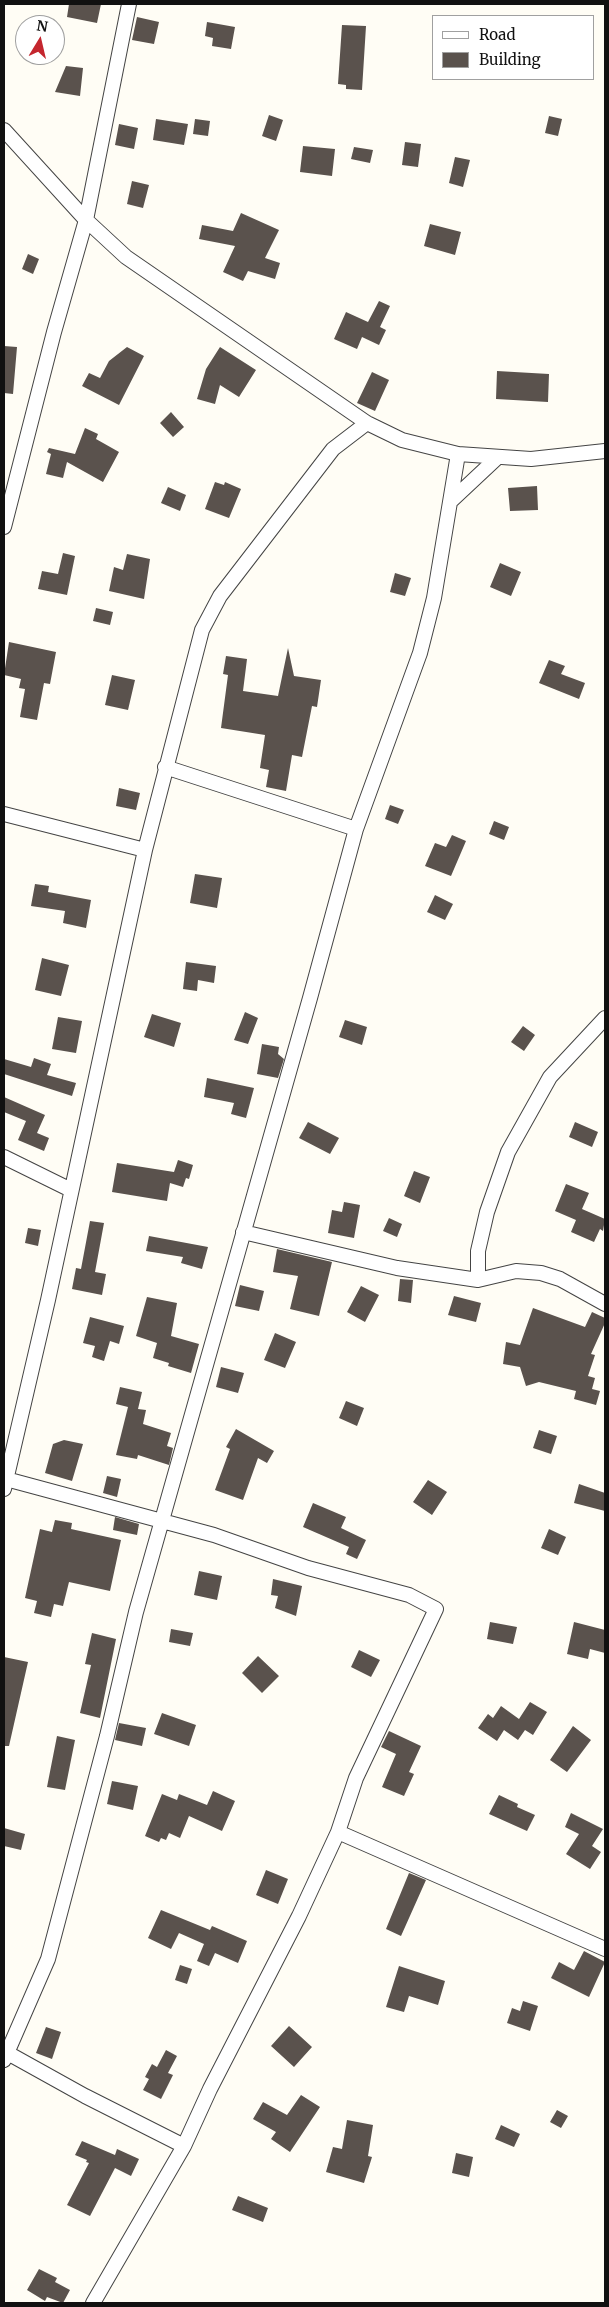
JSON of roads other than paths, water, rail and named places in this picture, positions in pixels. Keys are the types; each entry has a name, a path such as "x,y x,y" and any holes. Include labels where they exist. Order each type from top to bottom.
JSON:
{"street":[{"path":"4,527 54,332 86,220 130,4"},
{"path":"4,130 86,220 126,256 367,423 402,440 458,454 531,459 605,451"},
{"path":"93,2303 184,2146 210,2089 299,1916 338,1832 356,1778 436,1609 409,1595 308,1568 214,1535 5,1484 145,850 202,630 220,596 333,449 367,423"},
{"path":"184,2146 5,2055 48,1959 107,1736 136,1612 356,829 420,653 434,598 458,454"},
{"path":"451,501 498,457"},
{"path":"165,767 356,829"},
{"path":"4,814 145,850"},
{"path":"478,1280 478,1252 486,1212 508,1152 550,1077 605,1018"},
{"path":"4,1157 71,1190"},
{"path":"244,1232 397,1268 478,1280 516,1271 541,1273 560,1279 605,1304"},
{"path":"338,1832 605,1949"}]}
